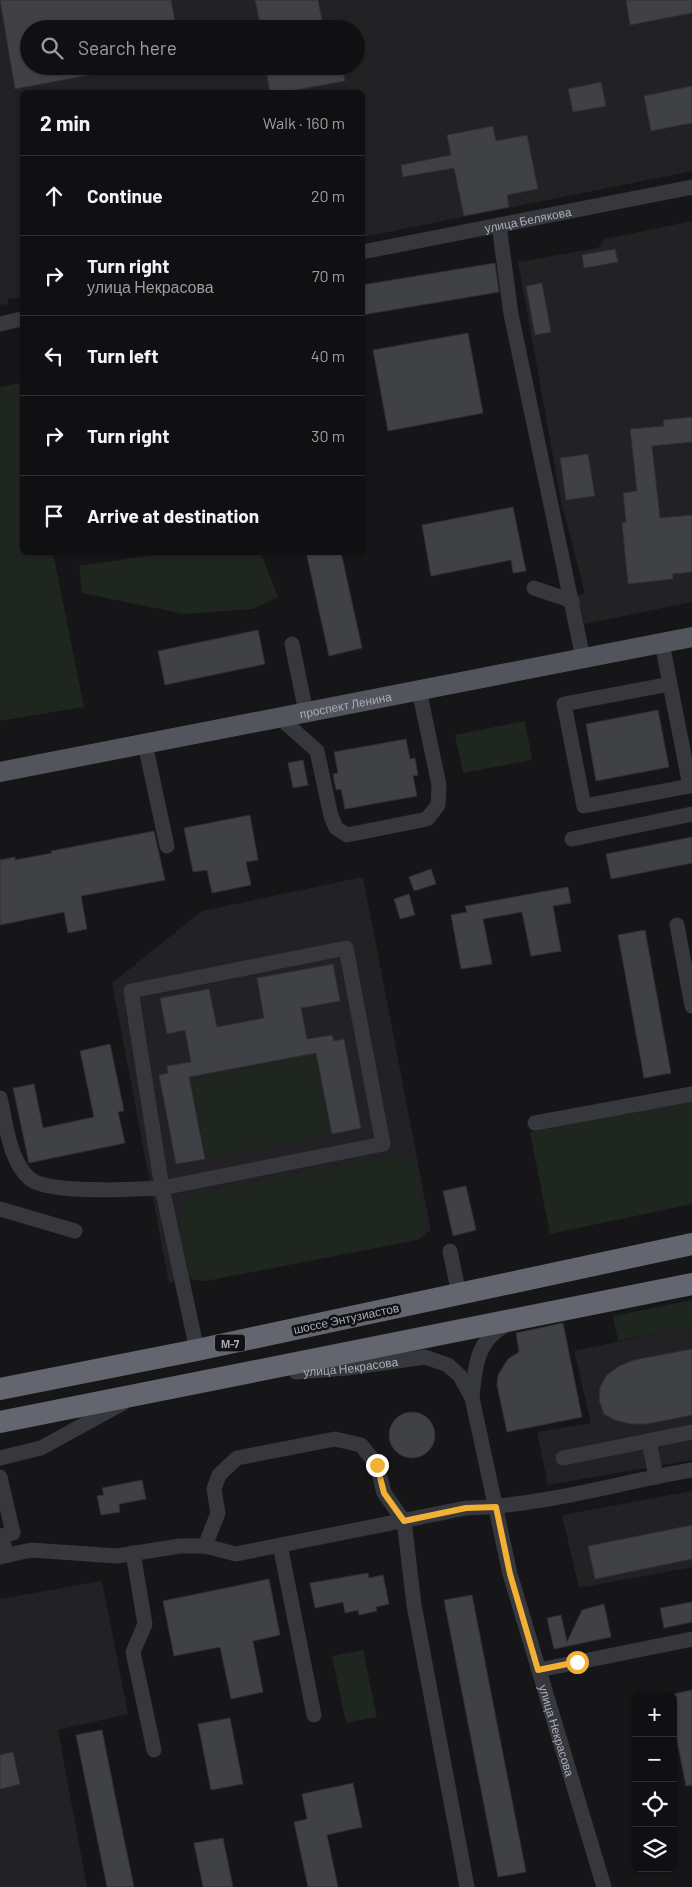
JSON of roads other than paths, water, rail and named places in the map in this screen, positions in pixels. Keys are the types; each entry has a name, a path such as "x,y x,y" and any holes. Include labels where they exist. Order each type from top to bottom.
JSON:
{"highway":[{"name":"шоссе Энтузиастов","path":"0,1389 197,1350 692,1244"},
{"path":"0,1422 531,1314 692,1284"}],"main road":[{"name":"проспект Ленина","path":"0,772 692,637"}],"street":[{"name":"улица Белякова","path":"365,251 692,187"},
{"path":"498,225 511,314 583,658"},
{"path":"0,324 20,319"},
{"path":"534,588 572,602"},
{"path":"662,643 690,786 584,806 564,704 670,684"},
{"path":"292,644 306,712"},
{"path":"279,717 317,751 331,816 336,828 347,835 427,819 438,805 439,785 419,690"},
{"path":"145,744 167,846"},
{"path":"572,839 692,814"},
{"path":"677,925 692,1006"},
{"path":"0,1098 18,1163 28,1178 40,1185 110,1190 162,1188 383,1144 346,948 132,991 162,1188 197,1350"},
{"path":"535,1123 692,1094"},
{"path":"0,1209 75,1231"},
{"path":"450,1251 459,1294"},
{"name":"улица Некрасова","path":"472,1398 475,1370 484,1341 503,1326 531,1314"},
{"name":"улица Некрасова","path":"211,1379 347,1368 425,1357 448,1365 460,1376 472,1398 510,1574 604,1887"},
{"path":"0,1376 57,1378"},
{"path":"0,1458 41,1448 142,1393"},
{"path":"563,1458 692,1432"},
{"path":"205,1546 218,1513 214,1490 219,1475 237,1458 335,1439 361,1445 377,1465 384,1493 404,1521 414,1605 467,1887"},
{"path":"654,1440 661,1476"},
{"path":"0,1477 13,1533 1,1536 3,1556 31,1550 117,1556 180,1546 205,1546 236,1554 466,1508 496,1507 692,1470"},
{"path":"280,1545 314,1714"},
{"path":"133,1553 145,1624 133,1652 154,1750"},
{"path":"538,1670 692,1639"}]}
